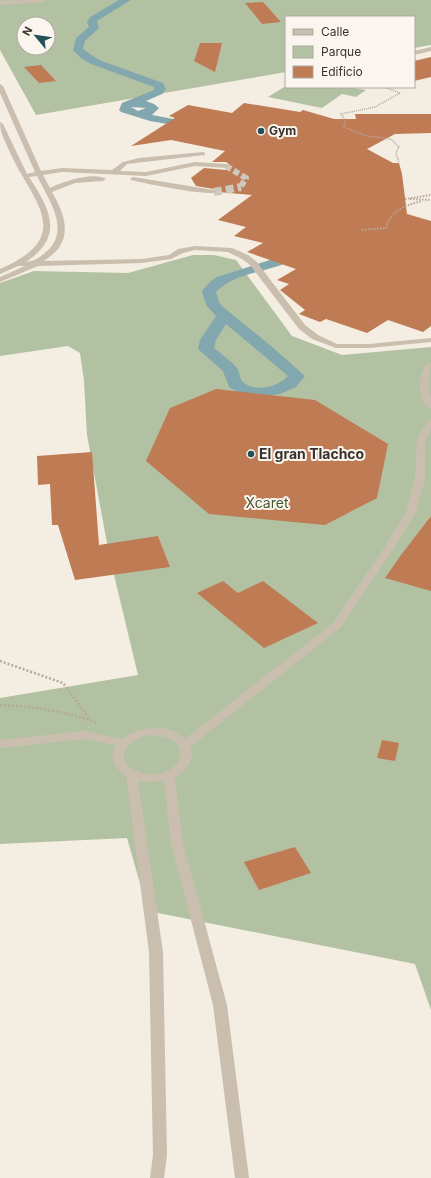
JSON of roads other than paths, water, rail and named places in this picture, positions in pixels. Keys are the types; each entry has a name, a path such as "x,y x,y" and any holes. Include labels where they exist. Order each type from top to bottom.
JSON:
{"street":[{"path":"0,3 43,0"},
{"path":"415,53 431,49"},
{"path":"0,86 58,210 62,228 57,246 36,264 0,280"},
{"path":"0,125 25,176 46,212 48,231 41,247 18,264 0,272"},
{"path":"114,176 125,163 139,160 203,154"},
{"path":"48,191 59,184 71,181 146,174 196,164 226,166"},
{"path":"25,176 62,170 114,176 214,192"},
{"path":"18,264 142,261 171,257 181,251 195,248 229,250 245,257 253,263 302,327 315,336 336,346 368,346 431,340"},
{"path":"431,365 428,367 422,382 426,397 431,406"},
{"path":"185,745 337,625 386,553 411,512 420,479 421,439 431,423"},
{"path":"155,731 173,735 185,745 186,759 183,765 169,775 149,778 131,774 120,763 118,756 123,743 136,734 155,731"},
{"path":"0,744 84,735 123,743"},
{"path":"131,774 156,952 160,1155 157,1178"},
{"path":"169,775 177,843 220,1005 242,1178"}],"waterway":[{"path":"126,0 93,19 92,22 94,28 80,40 78,50 95,62 159,85 160,89 158,92 132,103"},
{"path":"140,114 147,113 153,108 140,104 126,105 125,110 141,116 196,126"},
{"path":"224,315 208,340 206,349 230,369 235,384 250,393 274,391 290,384 297,376 265,348 218,310 212,302 209,291 222,280 278,262 300,250"}],"tunnel":[{"path":"226,166 246,178 241,187"},
{"path":"214,192 241,187"}],"place":[{"name":"Gym","path":"261,131"},
{"name":"El gran Tlachco","path":"251,454"}],"park label":[{"name":"Xcaret","path":"267,503"}]}
